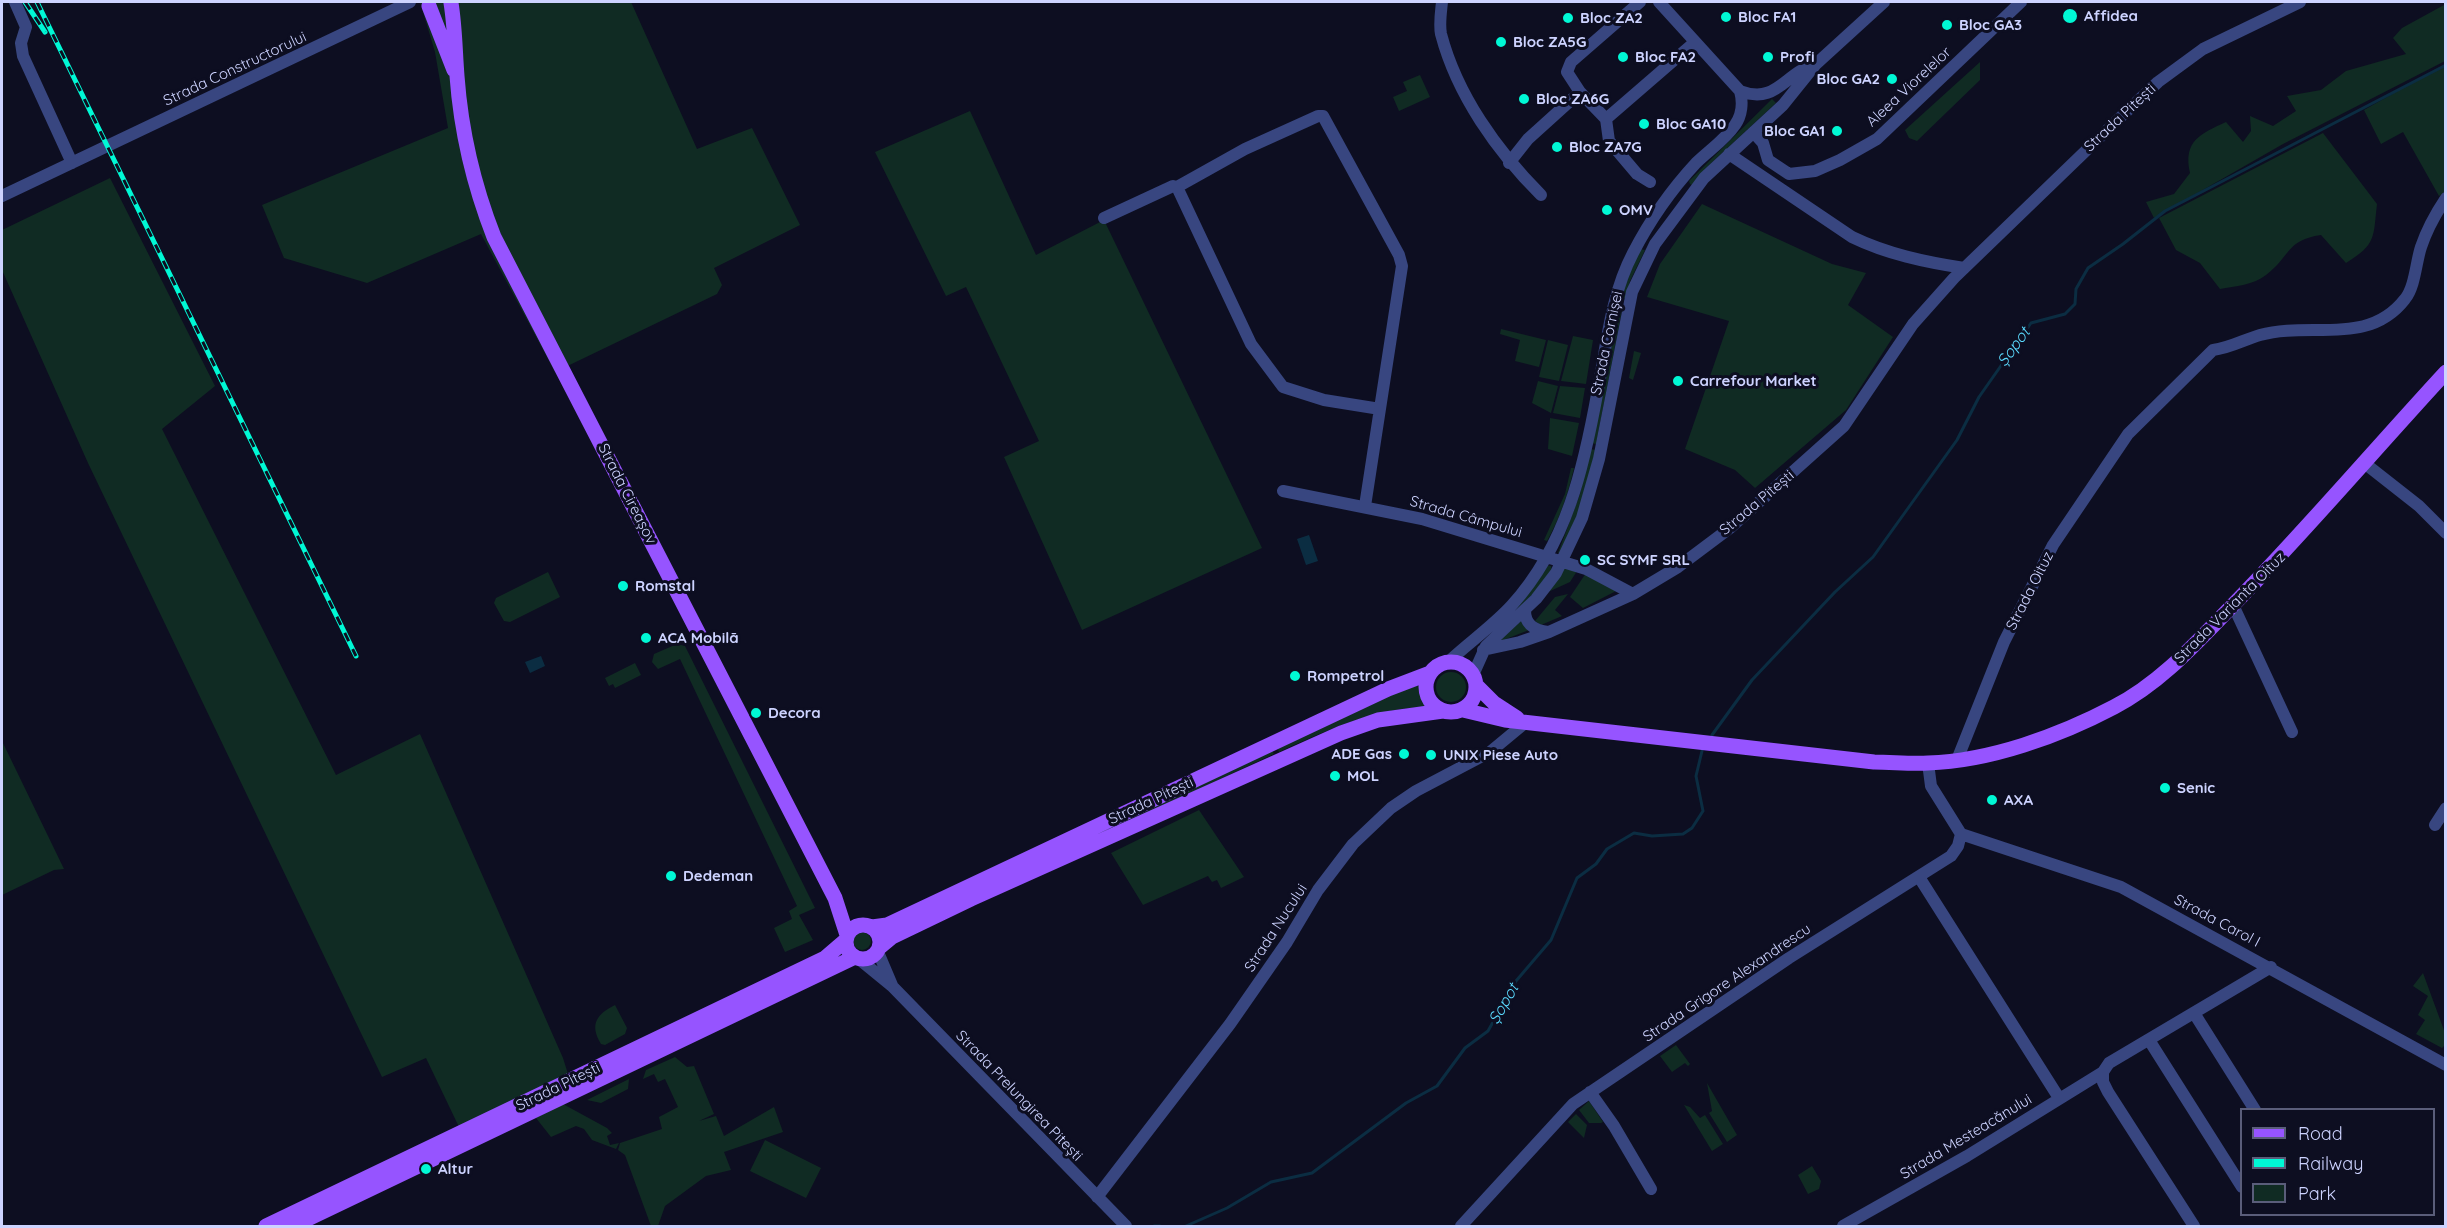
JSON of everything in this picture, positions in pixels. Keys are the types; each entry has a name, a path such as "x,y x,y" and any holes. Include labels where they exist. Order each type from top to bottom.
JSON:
{"main road":[{"path":"427,4 441,8 451,2"},
{"name":"Strada Cireașov","path":"451,2 455,26 457,77 470,166 494,237 836,898 846,937"},
{"name":"Strada Cireașov","path":"427,4 457,77"},
{"name":"Strada Varianta Oituz","path":"1957,760 2008,749 2062,730 2116,707 2170,667 2279,558 2445,372"},
{"path":"1525,723 1494,703 1464,665 1447,663 1430,673 1426,682 1428,698 1443,711 1463,710 1525,723 1874,762 1928,763 1957,760"},
{"name":"Strada Pitești","path":"292,1227 857,958 870,958 892,937 1378,694 1430,673"},
{"path":"1463,710 1472,701 1475,680"},
{"name":"Strada Pitești","path":"266,1227 825,958 852,928 886,925 1363,725 1402,715 1443,711"},
{"name":"Strada Cireașov","path":"836,898 868,926"},
{"path":"868,926 880,936 879,950"},
{"path":"846,937 850,953 857,958"}],"street":[{"path":"15,2 26,27 21,43 23,56 72,163"},
{"name":"Strada Constructorului","path":"2,196 410,2"},
{"path":"1442,2 1441,32 1469,101 1509,163 1541,195"},
{"path":"1640,2 1571,62 1567,72 1580,92 1606,119 1609,141 1637,174 1650,182"},
{"path":"1659,2 1740,91 1749,94 1768,94 1797,72 1816,64"},
{"name":"Strada Cornișei","path":"1475,680 1483,650 1547,586 1563,561 1582,518 1592,489 1632,292 1655,244 1691,193 1798,89 1816,64 1884,2"},
{"name":"Aleea Viorelelor","path":"1754,133 1763,143 1768,160 1789,174 1815,171 1840,160 1877,139 2021,2"},
{"name":"Strada Pitești","path":"1483,650 1521,642 1549,632 1633,594 1678,567 1730,528 1844,426 1913,324 1964,268 2126,112 2178,66 2234,32 2300,2"},
{"path":"1606,119 1695,42"},
{"name":"Strada Cornișei","path":"1447,663 1511,606 1546,556 1568,512 1576,489 1615,299 1629,260 1642,236 1680,183 1737,124 1742,99 1740,91"},
{"path":"1509,163 1528,139 1580,92"},
{"path":"1104,218 1173,186 1177,187 1245,149 1318,116 1323,116 1399,255 1402,266 1365,506"},
{"path":"1730,154 1852,237 1872,247 1910,258 1964,268"},
{"path":"1680,183 1691,193"},
{"path":"1177,187 1251,344 1283,387 1299,394 1380,409"},
{"name":"Strada Oituz","path":"1957,760 2004,642 2053,545 2128,434 2213,350 2231,348 2260,335 2355,330 2375,323 2393,311 2407,297 2422,246 2445,198"},
{"path":"1642,236 1655,244"},
{"path":"2363,462 2419,506 2445,533"},
{"name":"Strada Câmpului","path":"1283,491 1422,519 1563,561 1607,578 1633,594"},
{"path":"2233,605 2292,732"},
{"path":"1525,610 1526,619 1533,628 1549,632"},
{"name":"Strada Nucului","path":"1097,1197 1230,1024 1287,942 1318,890 1353,844 1391,808 1416,791 1490,752 1525,723"},
{"path":"1928,763 1931,786 1961,834"},
{"path":"2436,825 2445,808"},
{"name":"Strada Grigore Alexandrescu","path":"1461,1227 1573,1104 1798,952 1952,856 1961,834"},
{"name":"Strada Carol I","path":"1961,834 2121,887 2271,967 2445,1065"},
{"path":"1919,877 2059,1098"},
{"name":"Strada Prelungirea Pitești","path":"879,950 892,986"},
{"name":"Strada Prelungirea Pitești","path":"857,958 892,986 1126,1227"},
{"name":"Strada Mesteacănului","path":"1843,1227 1967,1156 2103,1072 2109,1063 2271,967"},
{"path":"2194,1013 2254,1108"},
{"path":"2149,1040 2240,1185"},
{"path":"2103,1072 2103,1082 2108,1092 2194,1227"},
{"path":"1590,1092 1614,1126 1651,1189"}],"green space":[{"path":"420,2 631,2 697,149 752,128 800,225 714,268 722,285 717,294 555,372 481,234 367,283 284,258 262,205 448,128 435,52"},
{"path":"2444,5 2445,61 2283,144 2154,218 2146,202 2174,194 2190,173 2188,162 2191,146 2201,135 2226,122 2243,142 2251,131 2250,116 2273,126 2296,111 2287,96 2321,90 2346,71 2406,54 2393,38 2402,28"},
{"path":"1980,62 1980,80 1917,141 1909,138 1905,130"},
{"path":"2445,64 2446,191 2439,196 2403,132 2381,144 2364,110"},
{"path":"1420,75 1430,97 1399,111 1393,97 1407,91 1403,82"},
{"path":"1772,99 1776,103 1708,166 1692,185 1690,184 1689,181"},
{"path":"970,111 1036,255 1104,220 1262,548 1082,630 1004,457 1039,441 966,287 946,296 875,152"},
{"path":"2323,133 2377,204 2372,239 2356,256 2346,263 2321,235 2310,237 2295,245 2274,268 2256,281 2220,289 2200,263 2176,250 2159,218"},
{"path":"110,178 215,386 162,429 336,775 420,734 563,1058 568,1074 459,1127 426,1058 382,1077 88,463 2,270 2,230"},
{"path":"1702,204 1832,264 1866,273 1848,305 1893,337 1846,410 1755,488 1735,470 1685,449 1729,321 1647,297 1660,264"},
{"path":"1640,249 1645,250 1630,281 1626,299 1620,297"},
{"path":"1618,309 1622,310 1596,444 1591,443"},
{"path":"1501,329 1546,340 1539,367 1515,361 1520,340 1500,334"},
{"path":"1573,336 1593,340 1586,384 1561,381"},
{"path":"1548,340 1568,345 1559,381 1539,377"},
{"path":"1634,351 1641,353 1633,380 1629,378"},
{"path":"1538,381 1558,386 1551,413 1532,403"},
{"path":"1560,386 1585,388 1580,418 1553,413"},
{"path":"1550,418 1579,423 1572,456 1548,449"},
{"path":"1590,449 1596,450 1581,509 1558,553 1580,494"},
{"path":"1571,468 1574,468 1563,506 1547,541 1544,540 1565,494"},
{"path":"1546,565 1551,566 1552,570 1534,593 1514,612"},
{"path":"1564,567 1577,571 1570,582 1548,592"},
{"path":"548,572 560,597 510,622 504,621 494,603 496,598"},
{"path":"1586,573 1618,590 1583,608 1570,597"},
{"path":"1568,594 1555,610 1562,616 1541,625 1535,621 1555,597"},
{"path":"1522,620 1529,630 1501,641 1501,639"},
{"path":"677,644 685,646 815,908 799,915 813,940 785,952 774,928 792,919 789,911 797,906 680,659 658,669 652,662 654,654"},
{"path":"635,663 641,675 615,688 613,684 609,686 605,678"},
{"path":"1451,672 1462,676 1466,687 1462,698 1451,702 1440,698 1436,687 1440,676"},
{"path":"1420,685 1426,707 1407,708 1369,716 1279,752 1276,745 1387,694"},
{"path":"2,741 64,869 54,870 2,895"},
{"path":"1270,747 1274,754 1100,835 1096,831"},
{"path":"1199,810 1244,877 1221,888 1217,880 1212,882 1208,876 1143,905 1111,853"},
{"path":"858,932 866,932 871,937 869,948 858,950 853,945 853,937"},
{"path":"2423,973 2445,1033 2445,1045 2442,1048 2416,1034 2425,1020 2418,1015 2428,996 2413,986"},
{"path":"615,1005 627,1028 625,1034 605,1045 601,1044 595,1025 599,1016"},
{"path":"1676,1045 1690,1064 1688,1066 1685,1063 1672,1072 1660,1056"},
{"path":"675,1057 687,1067 694,1066 714,1114 699,1121 716,1116 724,1136 774,1107 783,1132 724,1152 731,1170 706,1176 665,1206 658,1226 651,1226 625,1155 618,1150 620,1143 662,1129 659,1117 678,1107 665,1079 658,1082 654,1074 643,1079 646,1070"},
{"path":"629,1079 628,1089 601,1103 587,1100"},
{"path":"1707,1083 1737,1135 1727,1142 1709,1113 1712,1111"},
{"path":"1589,1101 1603,1122 1589,1123 1579,1110"},
{"path":"563,1104 607,1128 612,1133 607,1136 610,1145 619,1143 616,1149 592,1140 584,1129 576,1126 551,1137 536,1118"},
{"path":"1684,1105 1690,1107 1700,1118 1705,1115 1723,1144 1712,1151"},
{"path":"1576,1114 1587,1125 1584,1138 1568,1122"},
{"path":"765,1140 821,1168 806,1198 750,1171"},
{"path":"1812,1166 1821,1181 1819,1189 1808,1194 1798,1175"}],"water":[{"path":"1309,535 1318,561 1306,565 1297,539"},
{"path":"541,656 545,666 530,673 525,662"}],"waterway":[{"name":"Șopot","path":"1712,735 1752,680 1835,592 1873,557 1957,440 1979,397 2031,323 2065,314 2075,304 2076,289 2088,268 2165,211 2446,65"},
{"name":"Șopot","path":"1186,1226 1227,1208 1271,1182 1312,1173 1406,1103 1437,1086 1465,1048 1488,1031 1516,981 1551,940 1577,878 1596,864 1607,849 1634,833 1652,836 1683,834 1692,828 1703,811 1696,776 1702,751"},
{"name":"Șopot","path":"1154,1226 1160,1226"}],"railway":[{"path":"25,2 45,32"},
{"path":"37,2 356,656"}],"place":[{"name":"Affidea","path":"2070,16"},
{"name":"Bloc FA1","path":"1726,17"},
{"name":"Bloc ZA2","path":"1568,18"},
{"name":"Bloc GA3","path":"1947,25"},
{"name":"Bloc ZA5G","path":"1501,42"},
{"name":"Bloc FA2","path":"1623,57"},
{"name":"Profi","path":"1768,57"},
{"name":"Bloc GA2","path":"1892,79"},
{"name":"Bloc ZA6G","path":"1524,99"},
{"name":"Bloc GA10","path":"1644,124"},
{"name":"Bloc GA1","path":"1837,131"},
{"name":"Bloc ZA7G","path":"1557,147"},
{"name":"OMV","path":"1607,210"},
{"name":"Carrefour Market","path":"1678,381"},
{"name":"SC SYMF SRL","path":"1585,560"},
{"name":"Romstal","path":"623,586"},
{"name":"ACA Mobilă","path":"646,638"},
{"name":"Rompetrol","path":"1295,676"},
{"name":"Decora","path":"756,713"},
{"name":"ADE Gas","path":"1404,754"},
{"name":"UNIX Piese Auto","path":"1431,755"},
{"name":"MOL","path":"1335,776"},
{"name":"Senic","path":"2165,788"},
{"name":"AXA","path":"1992,800"},
{"name":"Dedeman","path":"671,876"},
{"name":"Altur","path":"426,1169"}]}
